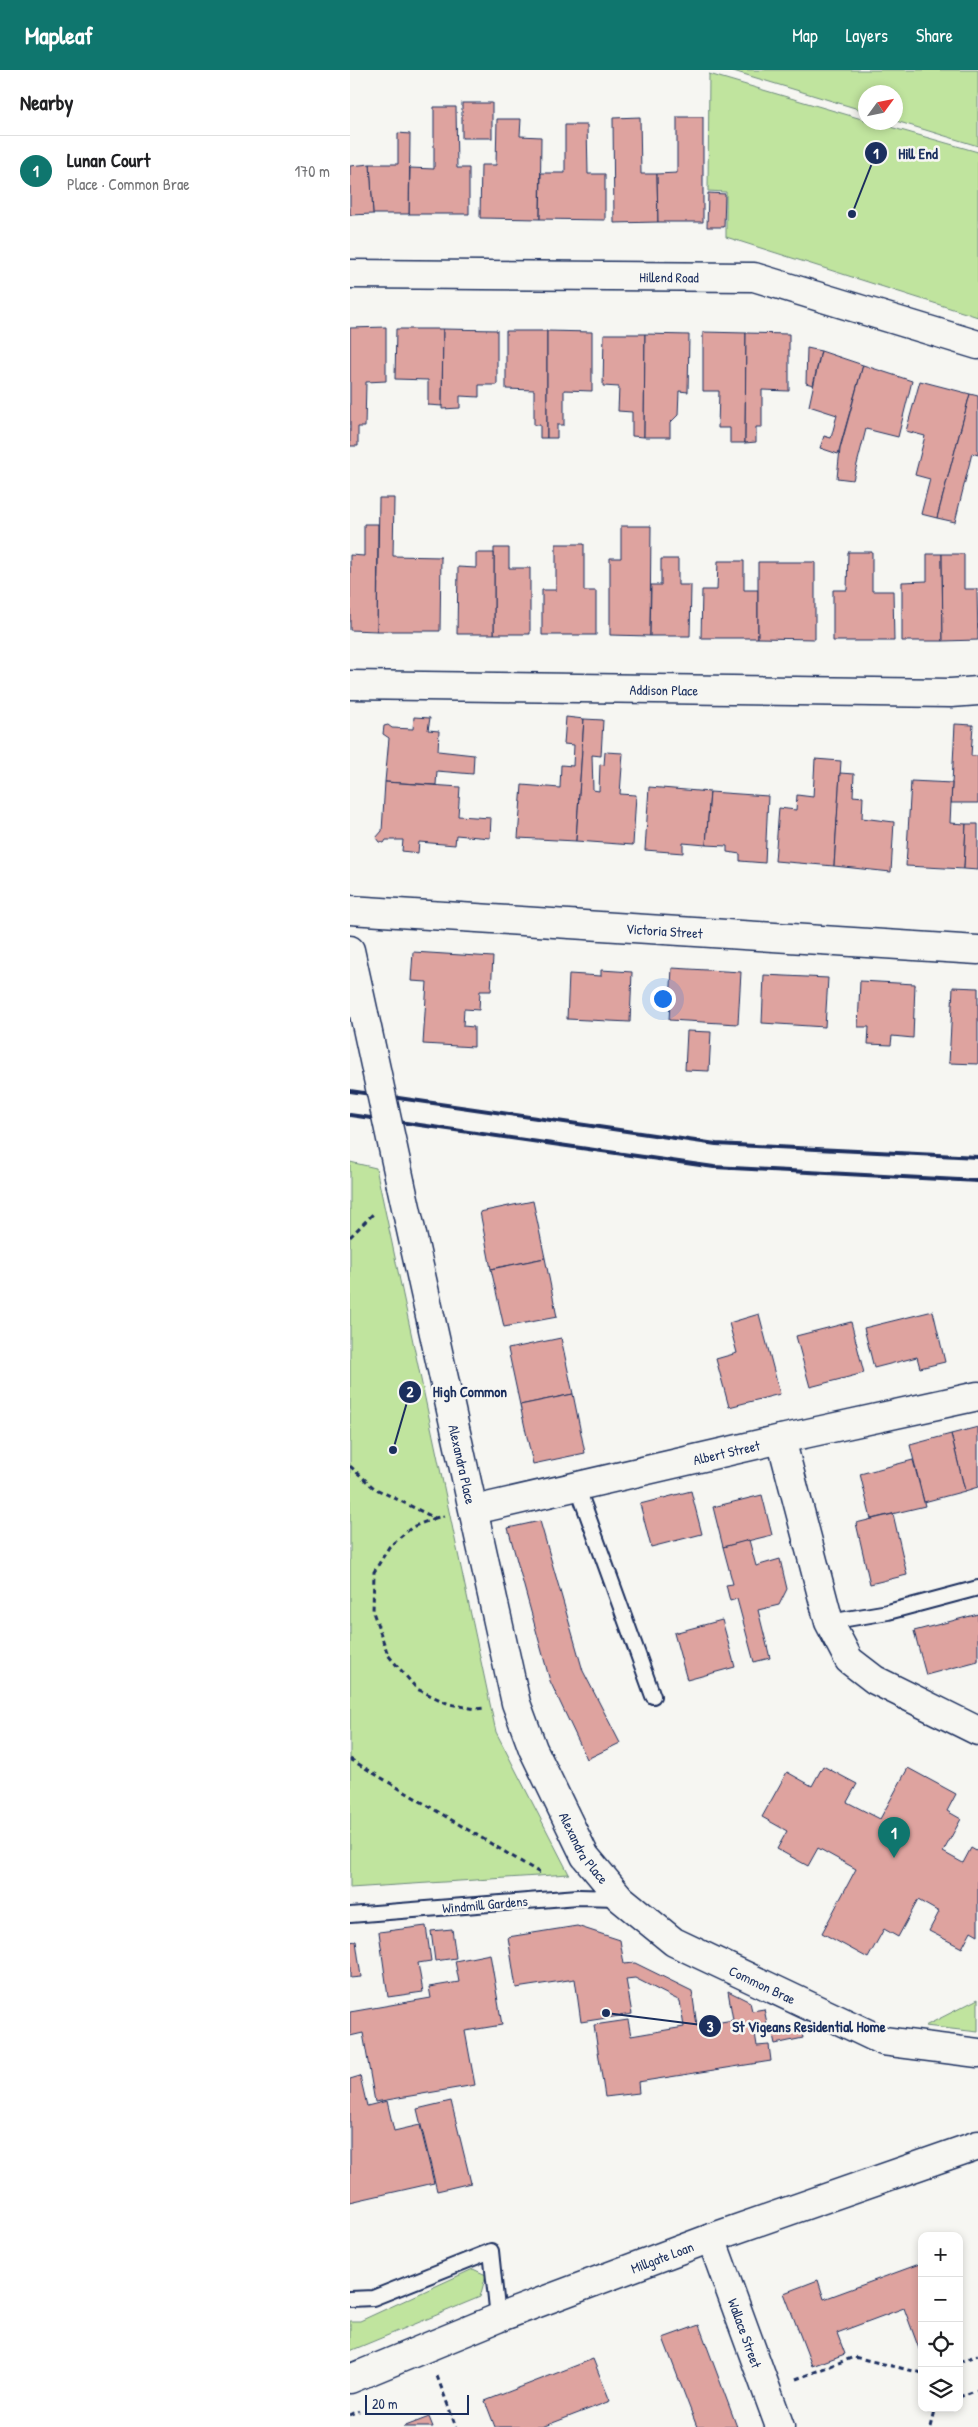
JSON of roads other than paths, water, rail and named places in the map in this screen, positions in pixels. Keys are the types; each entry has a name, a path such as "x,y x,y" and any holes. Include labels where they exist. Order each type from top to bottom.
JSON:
{"street":[{"name":"Hillend Road","path":"350,274 754,277 978,345"},
{"name":"Addison Place","path":"350,685 951,693 978,691"},
{"name":"Victoria Street","path":"350,910 978,950"},
{"name":"Alexandra Place","path":"350,950 516,1703 532,1749 585,1856 620,1898"},
{"name":"Albert Street","path":"474,1510 781,1439 978,1396"},
{"path":"781,1439 829,1622 849,1660 875,1680 978,1731"},
{"name":"Common Brae","path":"620,1898 674,1942 883,2041 978,2053"},
{"name":"Millgate Loan","path":"350,2379 498,2318 711,2238 978,2145"},
{"name":"Wallace Street","path":"711,2238 780,2427"}],"lane":[{"path":"577,1486 653,1696"},
{"path":"829,1622 888,1612 978,1588"},
{"name":"Windmill Gardens","path":"350,1915 578,1897 620,1898"},
{"path":"350,2299 373,2298 491,2251 498,2318"}],"railway":[{"path":"350,1091 716,1144 978,1157"},
{"path":"350,1115 714,1167 978,1181"}],"place":[{"name":"Hill End","path":"852,214"},
{"name":"High Common","path":"393,1450"},
{"name":"Lunan Court","path":"894,1858"},
{"name":"St Vigeans Residential Home","path":"606,2013"}]}
